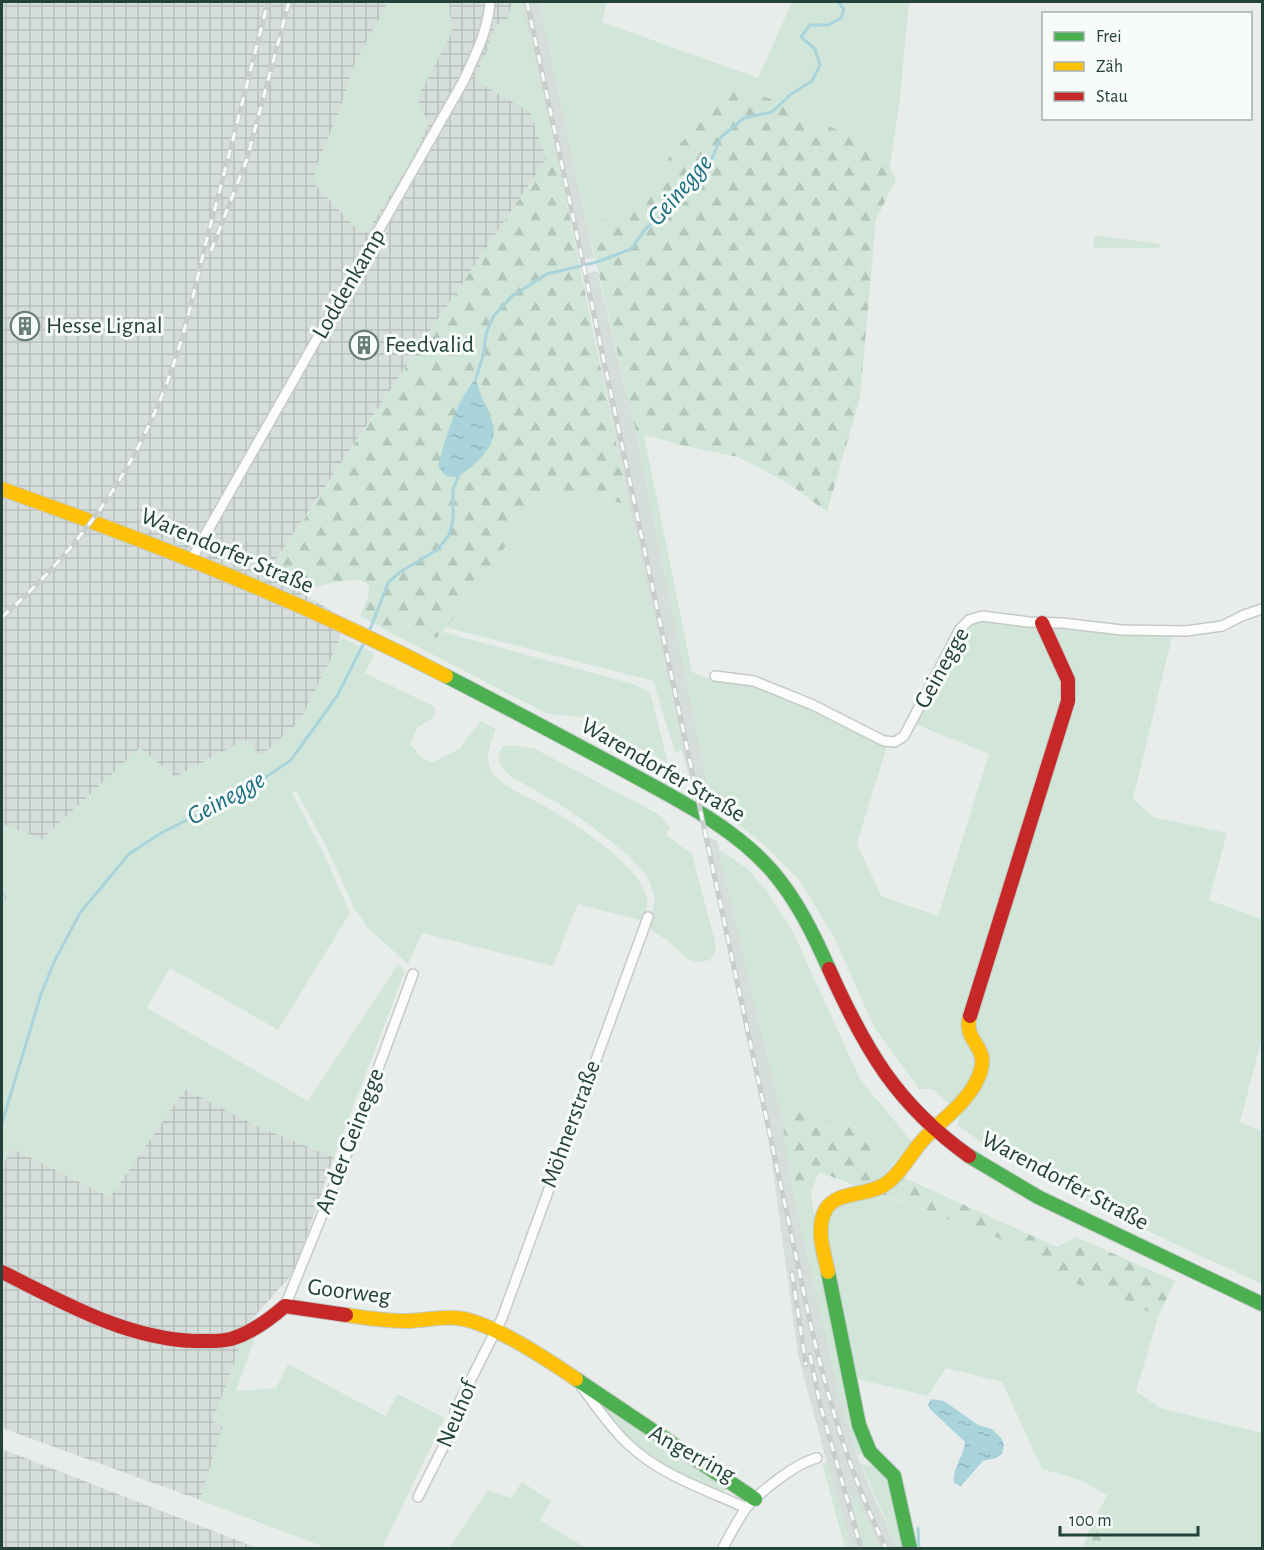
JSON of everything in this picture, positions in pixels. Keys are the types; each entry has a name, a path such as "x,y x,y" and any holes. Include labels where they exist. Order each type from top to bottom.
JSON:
{"street":[{"name":"Loddenkamp","path":"191,560 463,82 482,40 490,2"},
{"name":"Warendorfer Straße","path":"2,489 120,531 337,622 397,651 703,814 750,849 775,874 807,920 867,1047 884,1073 934,1129 974,1162 1006,1181 1263,1304"},
{"name":"Geinegge","path":"715,676 754,681 813,705 884,741 895,742 904,736 960,629 969,620 982,616 1122,630 1186,631 1222,626 1263,609"},
{"path":"910,1548 898,1485 889,1469 870,1452 859,1425 820,1228 822,1219 833,1203 845,1196 875,1190 885,1184 966,1097 977,1080 983,1064 982,1054 970,1038 968,1023 1068,701 1068,680 1042,623"},
{"path":"1052,641 1062,623"},
{"name":"Möhnerstraße","path":"496,1331 648,917"},
{"name":"An der Geinegge","path":"285,1306 344,1161 413,974"},
{"name":"Goorweg","path":"2,1272 116,1326 145,1335 186,1342 229,1340 267,1322 285,1306 388,1321 460,1318 496,1331"},
{"name":"Angerring","path":"496,1331 574,1377 751,1504"},
{"name":"Neuhof","path":"418,1497 457,1420 455,1411 496,1331"},
{"name":"Angerring","path":"574,1377 607,1421 629,1445 654,1463 684,1480 751,1504"},
{"path":"723,1548 751,1504 800,1463 817,1458"}],"shaded area":[{"path":"2,2 522,2 555,146 267,573 344,618 338,645 300,721 261,756 245,740 175,777 140,748 42,839 2,907"},
{"path":"522,2 540,2 594,258 580,260"},
{"path":"597,271 637,435 709,790 710,805 695,797 682,751 629,505 583,274"},
{"path":"703,834 717,841 780,1108 794,1195 840,1397 857,1455 898,1548 880,1548 857,1498 852,1499 864,1548 851,1548 827,1463 798,1355 769,1141"},
{"path":"185,1089 257,1126 334,1157 294,1272 249,1323 213,1421 223,1426 200,1500 2,1428 2,1167 12,1148 110,1197"},
{"path":"2,1449 257,1548 2,1548"}],"green space":[{"path":"388,2 449,2 452,32 417,99 429,123 408,167 367,232 359,231 313,183 318,162 336,120 355,63"},
{"path":"512,2 522,2 555,146 546,158 530,112 474,80 496,25 508,18"},
{"path":"540,2 607,2 602,22 758,78 792,2 909,2 900,98 890,167 885,157 796,107 734,87 677,147 636,203 588,229"},
{"path":"734,87 796,107 885,157 896,179 876,220 860,398 827,512 788,483 738,457 637,435 588,229 636,203 677,147"},
{"path":"555,146 629,505 545,486 511,539 443,632 436,638 411,625 391,633 360,616 369,589 366,583 359,580 296,590 267,574"},
{"path":"1095,235 1160,244 1159,248 1093,248"},
{"path":"637,435 644,435 692,672 711,679 754,684 812,708 887,746 857,843 881,896 938,916 989,754 915,724 964,629 977,620 1173,633 1133,799 1153,817 1227,833 1209,900 1262,919 1262,1038 1240,1122 1262,1131 1262,1284 1024,1170 994,1152 958,1125 959,1114 933,1089 919,1089 874,1027 834,937 799,880 763,844 721,811 712,811"},
{"path":"545,486 629,505 682,751 675,752 653,681 445,627 511,539"},
{"path":"411,625 436,638 443,632 633,684 650,692 668,763 582,717 548,714 391,633"},
{"path":"342,638 375,653 365,673 435,707 434,717 418,727 410,744 423,759 433,762 460,749 481,721 496,729 488,756 493,773 509,787 587,833 619,859 642,886 647,899 643,921 578,904 553,966 422,933 408,964 368,928 354,908 327,848 296,791 292,793 322,850 350,913 278,1030 170,968 147,1008 308,1101 398,964 405,971 334,1157 257,1126 185,1089 110,1197 12,1148 2,1167 2,907 7,896 2,893 2,824 42,839 140,748 175,777 245,740 261,756 300,721"},
{"path":"514,745 535,749 658,814 670,827 666,835 692,854 715,942 716,951 710,960 690,960 648,926 655,900 648,877 628,855 559,804 510,776 499,763 499,752 503,746"},
{"path":"719,850 748,869 766,890 792,930 860,1079 912,1142 888,1170 878,1166 874,1131 780,1108"},
{"path":"780,1108 874,1131 878,1166 1057,1247 1076,1237 1175,1281 1159,1315 1057,1276 1052,1261 991,1235 819,1172 811,1192 794,1195"},
{"path":"811,1192 819,1250 866,1454 857,1455 840,1397 794,1195"},
{"path":"874,1193 991,1235 1052,1261 1057,1276 1159,1315 1136,1391 1160,1408 1262,1433 1262,1548 1139,1548 1091,1526 1107,1495 1080,1480 1042,1469 1002,1382 946,1368 928,1396 853,1378 825,1238 827,1222 836,1206"},
{"path":"249,1323 255,1337 236,1391 276,1388 288,1364 385,1416 398,1394 445,1418 382,1548 327,1548 200,1500 223,1426 213,1422"},
{"path":"597,1400 727,1488 724,1493 668,1468 653,1458 625,1434 597,1403"},
{"path":"822,1463 827,1463 851,1548 845,1548"},
{"path":"861,1464 884,1471 893,1481 907,1548 898,1548"},
{"path":"522,1482 551,1501 540,1520 586,1548 449,1548 488,1490 511,1498"},
{"path":"857,1498 880,1548 864,1548 852,1499"},
{"path":"1091,1526 1139,1548 1082,1548"}],"water":[{"path":"476,378 492,422 493,438 484,454 471,467 458,477 446,476 438,466 445,442 457,409"},
{"path":"931,1399 944,1401 978,1425 992,1429 1002,1439 1004,1446 1002,1454 983,1461 961,1486 954,1483 954,1478 965,1442 930,1409 928,1405"}],"waterway":[{"name":"Geinegge","path":"476,378 483,356 486,334 493,317 512,296 547,274 597,262 631,249 647,227 658,219 671,198 712,159 721,137 744,118 772,112 791,94 812,81 820,65 815,49 801,37 810,25 828,25 841,18 844,9 838,2"},
{"name":"Geinegge","path":"369,632 388,583 400,572 437,550 449,535 453,521 453,489 458,477"},
{"name":"Geinegge","path":"2,1123 41,994 55,960 80,913 129,854 161,833 245,791 291,760 337,696 365,641"},
{"path":"918,1528 919,1548"}],"railway":[{"path":"2,617 58,562 82,533 125,471 159,403 188,317 268,2"},
{"path":"211,251 247,159 289,2"},
{"path":"527,2 811,1326 842,1439 862,1494 886,1548"},
{"path":"792,1273 806,1365"},
{"path":"810,1355 820,1404 861,1548"}],"traffic: fast":[{"path":"446,676 668,794 706,816 741,842 772,871 789,894 811,931 829,969"},
{"path":"969,1156 1038,1197 1262,1304"},
{"path":"828,1272 859,1425 870,1452 894,1476 910,1548"},
{"path":"576,1379 755,1499"}],"traffic: slow":[{"path":"2,489 172,552 227,575 338,623 446,676"},
{"path":"828,1272 821,1232 826,1209 837,1199 869,1191 890,1181 923,1140 958,1106 975,1084 981,1071 982,1061 981,1053 970,1033 970,1016"},
{"path":"346,1315 398,1321 438,1318 470,1321 486,1326 518,1342 576,1379"}],"traffic: jam":[{"path":"970,1016 1068,701 1068,680 1042,623"},
{"path":"829,969 856,1025 885,1073 921,1116 969,1156"},
{"path":"2,1272 95,1317 143,1333 168,1338 194,1341 231,1339 260,1326 285,1306 346,1315"}],"place":[{"name":"Hesse Lignal","path":"25,326"},
{"name":"Feedvalid","path":"364,345"}]}
